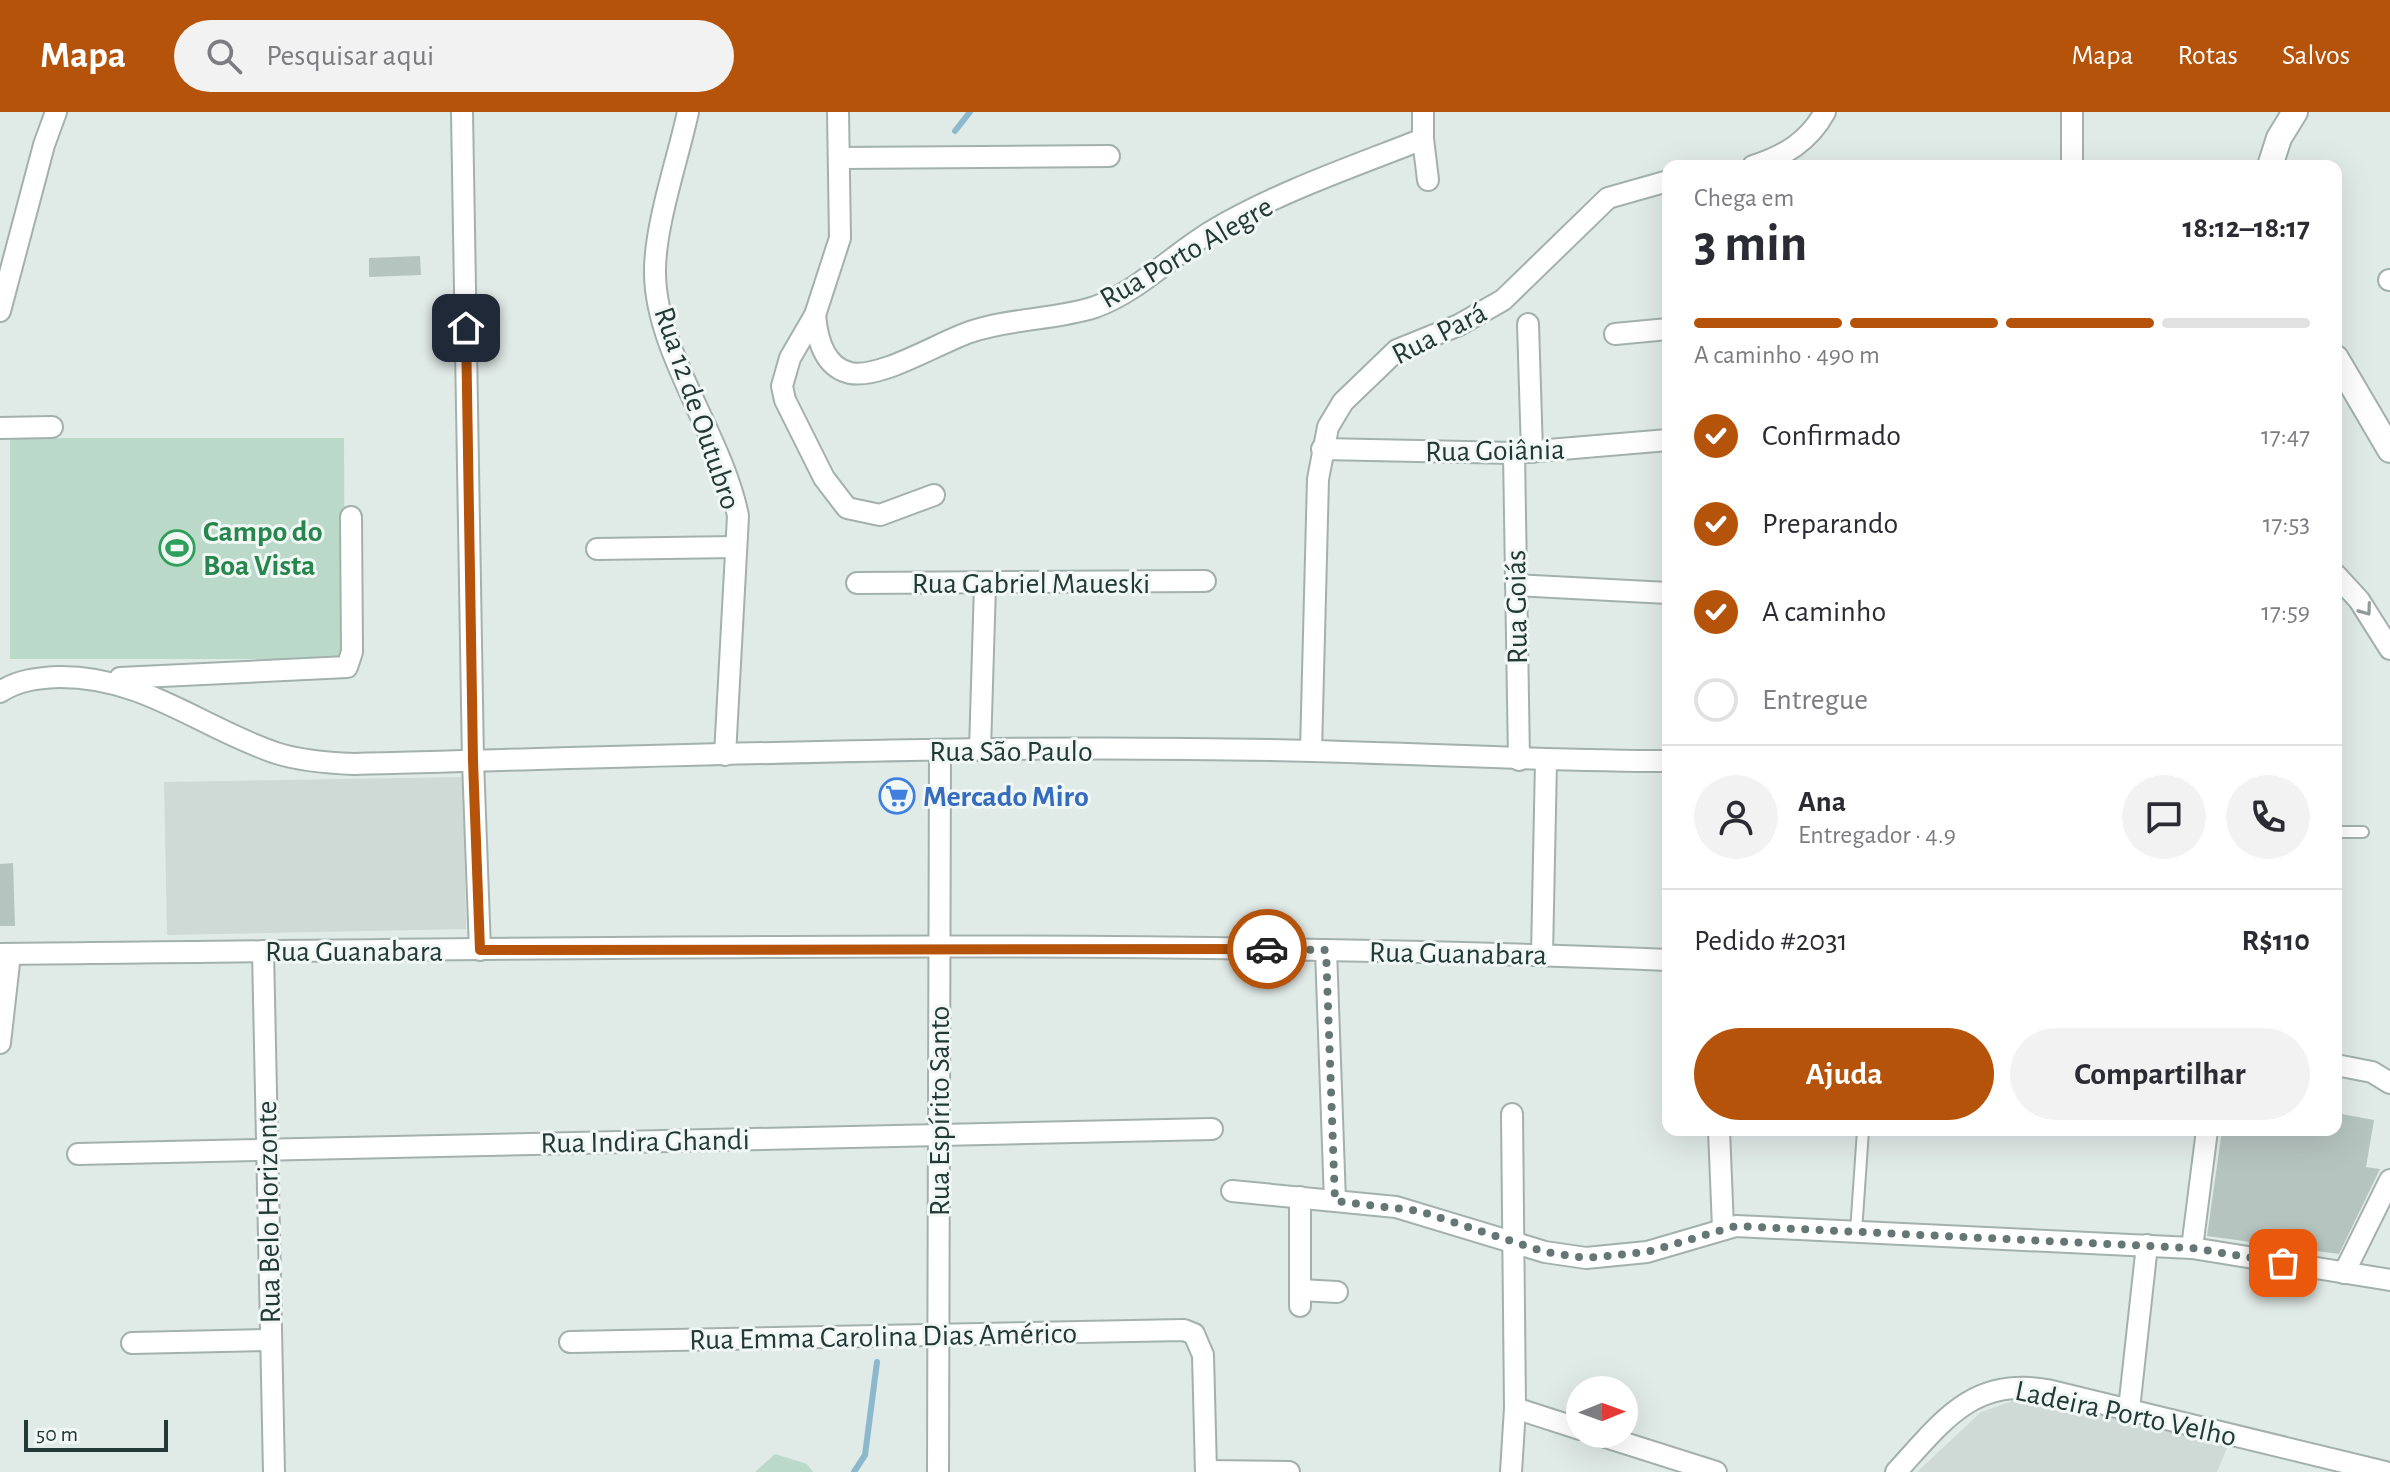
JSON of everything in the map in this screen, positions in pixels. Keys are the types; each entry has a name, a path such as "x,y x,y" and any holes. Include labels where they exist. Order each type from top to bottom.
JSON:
{"street":[{"path":"0,311 44,145 56,112"},
{"path":"462,112 473,761 480,950"},
{"name":"Rua 12 de Outubro","path":"688,112 655,273 667,329 736,502 725,755"},
{"path":"838,112 840,238 815,315 790,358 782,386 785,400 835,497 847,508 880,515 934,495"},
{"path":"1423,112 1428,180"},
{"path":"1774,160 1813,132 1825,112"},
{"path":"2072,112 2072,160"},
{"path":"2272,160 2279,138 2295,112"},
{"name":"Rua Porto Alegre","path":"815,315 817,338 823,351 842,371 855,374 888,366 990,325 1093,307 1133,288 1183,250 1242,214 1423,139"},
{"path":"839,158 1109,156"},
{"name":"Rua Pará","path":"1311,751 1316,519 1322,449 1328,427 1343,402 1387,358 1414,341 1459,325 1503,300 1608,198 1662,183"},
{"name":"Rua Goiás","path":"1519,760 1516,585 1528,324"},
{"path":"1615,334 1662,330"},
{"path":"2342,368 2390,450"},
{"path":"0,428 52,427"},
{"name":"Rua Goiânia","path":"1322,449 1523,453 1662,441"},
{"path":"0,692 22,681 43,678 100,679 347,667 352,652 351,517"},
{"path":"597,549 736,547"},
{"name":"Rua Gabriel Maueski","path":"857,583 985,585 1205,581"},
{"path":"2342,582 2359,600 2390,649"},
{"path":"980,750 985,585"},
{"path":"1516,585 1662,593"},
{"name":"Rua São Paulo","path":"100,679 137,688 276,753 305,760 354,764 980,750 1311,751 1546,761 1662,761"},
{"name":"Rua Espírito Santo","path":"938,1472 940,751"},
{"path":"1542,955 1546,761"},
{"name":"Rua Guanabara","path":"5,954 939,948 1326,950 1662,960"},
{"path":"1326,950 1335,1201"},
{"name":"Rua Belo Horizonte","path":"263,951 274,1472"},
{"path":"0,1043 5,954"},
{"path":"2342,1066 2372,1072 2390,1083"},
{"path":"1511,1472 1515,1408 1512,1114"},
{"name":"Rua Indira Ghandi","path":"78,1154 1212,1129"},
{"path":"1719,1136 1723,1228"},
{"path":"2192,1248 2206,1136"},
{"path":"2344,1273 2390,1180"},
{"path":"1232,1191 1419,1211 1565,1256 1616,1257 1671,1246 1723,1228 2192,1248 2390,1280"},
{"path":"1300,1197 1300,1298 1337,1292"},
{"path":"2129,1409 2147,1245"},
{"name":"Rua Emma Carolina Dias Américo","path":"570,1342 1184,1330 1194,1334 1203,1355 1206,1471"},
{"path":"132,1343 271,1340"},
{"name":"Ladeira Porto Velho","path":"1896,1472 1954,1411 1992,1389 2027,1386 2385,1472"},
{"path":"1515,1408 1566,1424"},
{"path":"1638,1447 1716,1472"},
{"path":"1206,1471 1289,1472"}],"lane":[{"path":"2342,832 2363,832"},
{"path":"1856,1232 1863,1136"}],"shaded area":[{"path":"463,777 466,929 167,935 164,782"},
{"path":"2018,1399 2049,1400 2229,1443 2217,1472 1917,1472 1981,1412"}],"green space":[{"name":"Campo do Boa Vista","path":"10,438 344,438 345,659 10,659"},
{"path":"775,1454 807,1464 813,1472 755,1472"}],"building":[{"path":"420,256 421,275 369,277 369,258"},
{"path":"13,863 15,926 0,926 0,864"},
{"path":"2342,1114 2374,1120 2366,1167 2380,1169 2339,1254 2207,1236 2221,1136 2342,1136"}],"waterway":[{"path":"955,131 970,112"},
{"path":"854,1472 865,1455 877,1362"}],"way so far":[{"path":"1267,949 1326,950 1335,1201 1419,1211 1545,1252 1586,1258 1647,1252 1736,1226 2192,1248 2283,1263"}],"place":[{"name":"Campo do Boa Vista","path":"177,548"},
{"name":"Mercado Miro","path":"897,796"}],"route":[{"path":"466,328 473,761 480,950 1267,949"}]}
